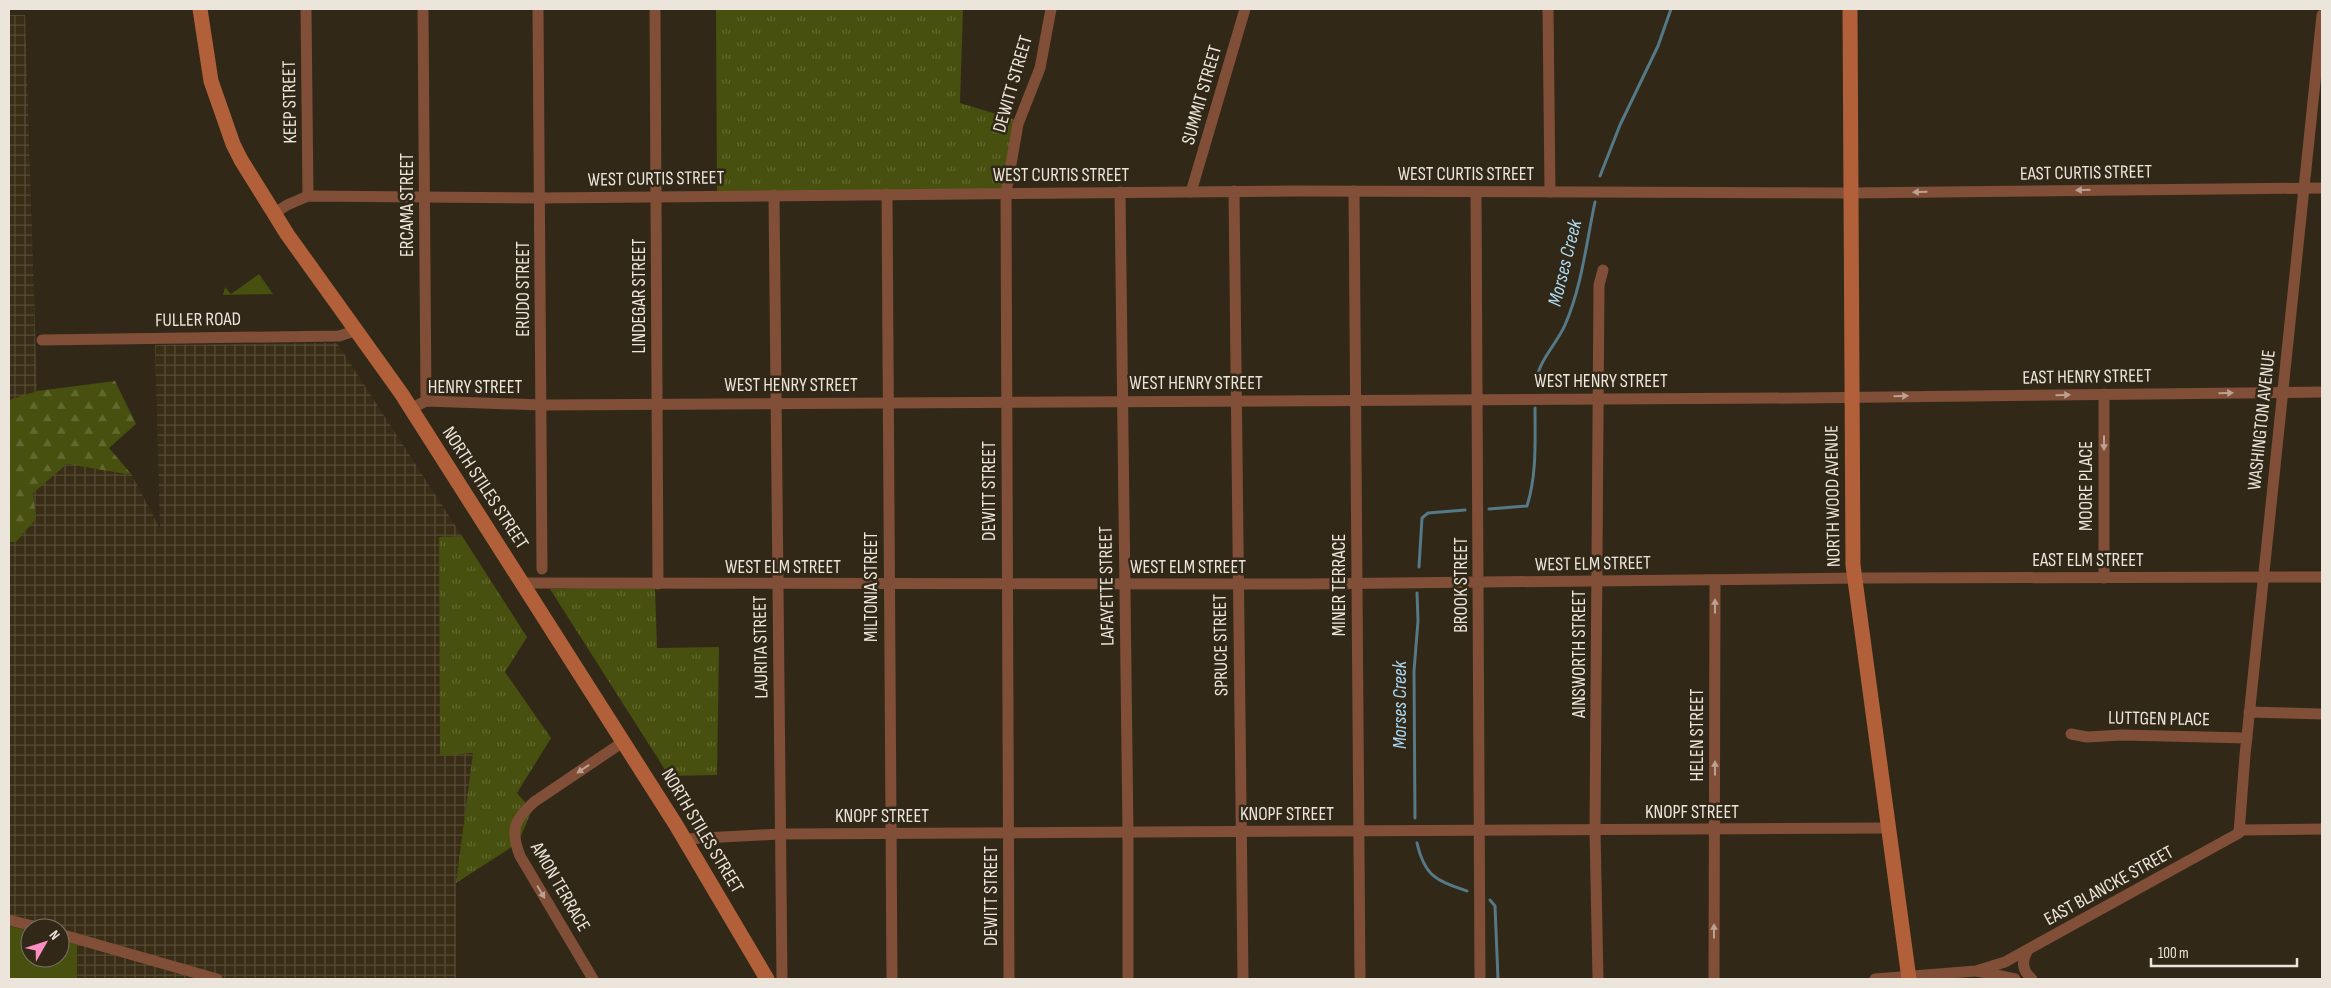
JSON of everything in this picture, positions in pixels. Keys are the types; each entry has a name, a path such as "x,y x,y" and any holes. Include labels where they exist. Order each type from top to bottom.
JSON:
{"main road":[{"name":"NORTH STILES STREET","path":"200,9 211,81 241,160 288,234 355,331 396,386 685,839 767,979"},
{"name":"NORTH WOOD AVENUE","path":"1850,9 1854,578 1909,978"}],"street":[{"name":"KEEP STREET","path":"306,9 308,196"},
{"name":"ERCAMA STREET","path":"423,9 426,401"},
{"name":"ERUDO STREET","path":"538,9 542,569"},
{"name":"LINDEGAR STREET","path":"655,9 658,584"},
{"name":"DEWITT STREET","path":"1009,979 1006,193 1018,124 1040,68 1051,9"},
{"name":"SUMMIT STREET","path":"1191,192 1245,9"},
{"path":"1548,9 1550,192"},
{"name":"WASHINGTON AVENUE","path":"2239,830 2246,738 2322,15"},
{"name":"EAST CURTIS STREET","path":"1851,193 2322,188"},
{"name":"WEST CURTIS STREET","path":"275,213 287,205 308,196 425,195 539,198 1234,191 1851,193"},
{"name":"SPRUCE STREET","path":"1234,191 1243,979"},
{"name":"MINER TERRACE","path":"1354,191 1360,979"},
{"name":"LAFAYETTE STREET","path":"1120,192 1128,979"},
{"name":"BROOK STREET","path":"1476,192 1480,979"},
{"name":"MILTONIA STREET","path":"886,194 892,979"},
{"name":"LAURITA STREET","path":"774,195 782,979"},
{"name":"AINSWORTH STREET","path":"1598,979 1595,830 1598,398 1599,286 1603,270"},
{"name":"FULLER ROAD","path":"42,340 338,336 355,331"},
{"name":"EAST HENRY STREET","path":"1852,397 2322,392"},
{"name":"MOORE PLACE","path":"2104,394 2104,578"},
{"name":"WEST HENRY STREET","path":"541,405 776,402 1852,397"},
{"name":"HENRY STREET","path":"410,409 426,401 541,405"},
{"name":"EAST ELM STREET","path":"1854,578 2322,577"},
{"name":"WEST ELM STREET","path":"522,583 1357,584 1854,578"},
{"name":"HELEN STREET","path":"1714,979 1715,580"},
{"path":"2249,712 2322,714"},
{"name":"LUTTGEN PLACE","path":"2071,734 2087,737 2122,735 2246,738"},
{"name":"AMON TERRACE","path":"593,979 520,856 514,841 515,828 522,813 534,802 623,742"},
{"name":"KNOPF STREET","path":"685,839 780,834 1889,828"},
{"path":"2239,830 2322,829"},
{"name":"EAST BLANCKE STREET","path":"1875,979 1909,978 1976,971 2005,962 2239,834 2239,830"},
{"path":"70,937 217,979"},
{"path":"2028,950 2023,966 2032,979"},
{"path":"1976,971 2015,979"}],"shaded area":[{"path":"9,15 25,15 37,391 9,400"},
{"path":"337,343 462,536 440,537 440,755 473,753 456,883 456,979 77,979 77,943 70,941 70,918 20,918 20,929 9,926 9,542 16,542 32,493 67,464 132,475 160,529 155,345"}],"green space":[{"path":"716,9 963,9 960,103 1023,122 1006,198 717,196"},
{"path":"259,274 273,294 223,295 225,287 231,294"},
{"path":"115,381 136,424 109,448 132,475 67,464 33,493 36,519 16,542 9,542 9,400 37,391"},
{"path":"462,536 527,637 505,672 551,738 517,793 532,810 518,843 456,883 473,753 440,756 439,537"},
{"path":"655,587 657,648 719,647 717,775 669,776 550,589"},
{"path":"9,926 20,929 20,968 70,968 70,941 77,943 77,979 9,979"}],"waterway":[{"name":"Morses Creek","path":"1600,176 1620,125 1658,46 1671,9"},
{"name":"Morses Creek","path":"1536,383 1540,367 1565,325 1576,295 1595,202"},
{"name":"Morses Creek","path":"1489,509 1527,506 1534,470 1535,408"},
{"name":"Morses Creek","path":"1419,567 1422,518 1428,513 1465,510"},
{"name":"Morses Creek","path":"1415,818 1414,671 1418,621 1417,593"},
{"name":"Morses Creek","path":"1417,843 1424,863 1433,876 1447,884 1467,891"},
{"name":"Morses Creek","path":"1490,900 1495,906 1498,979"}]}
